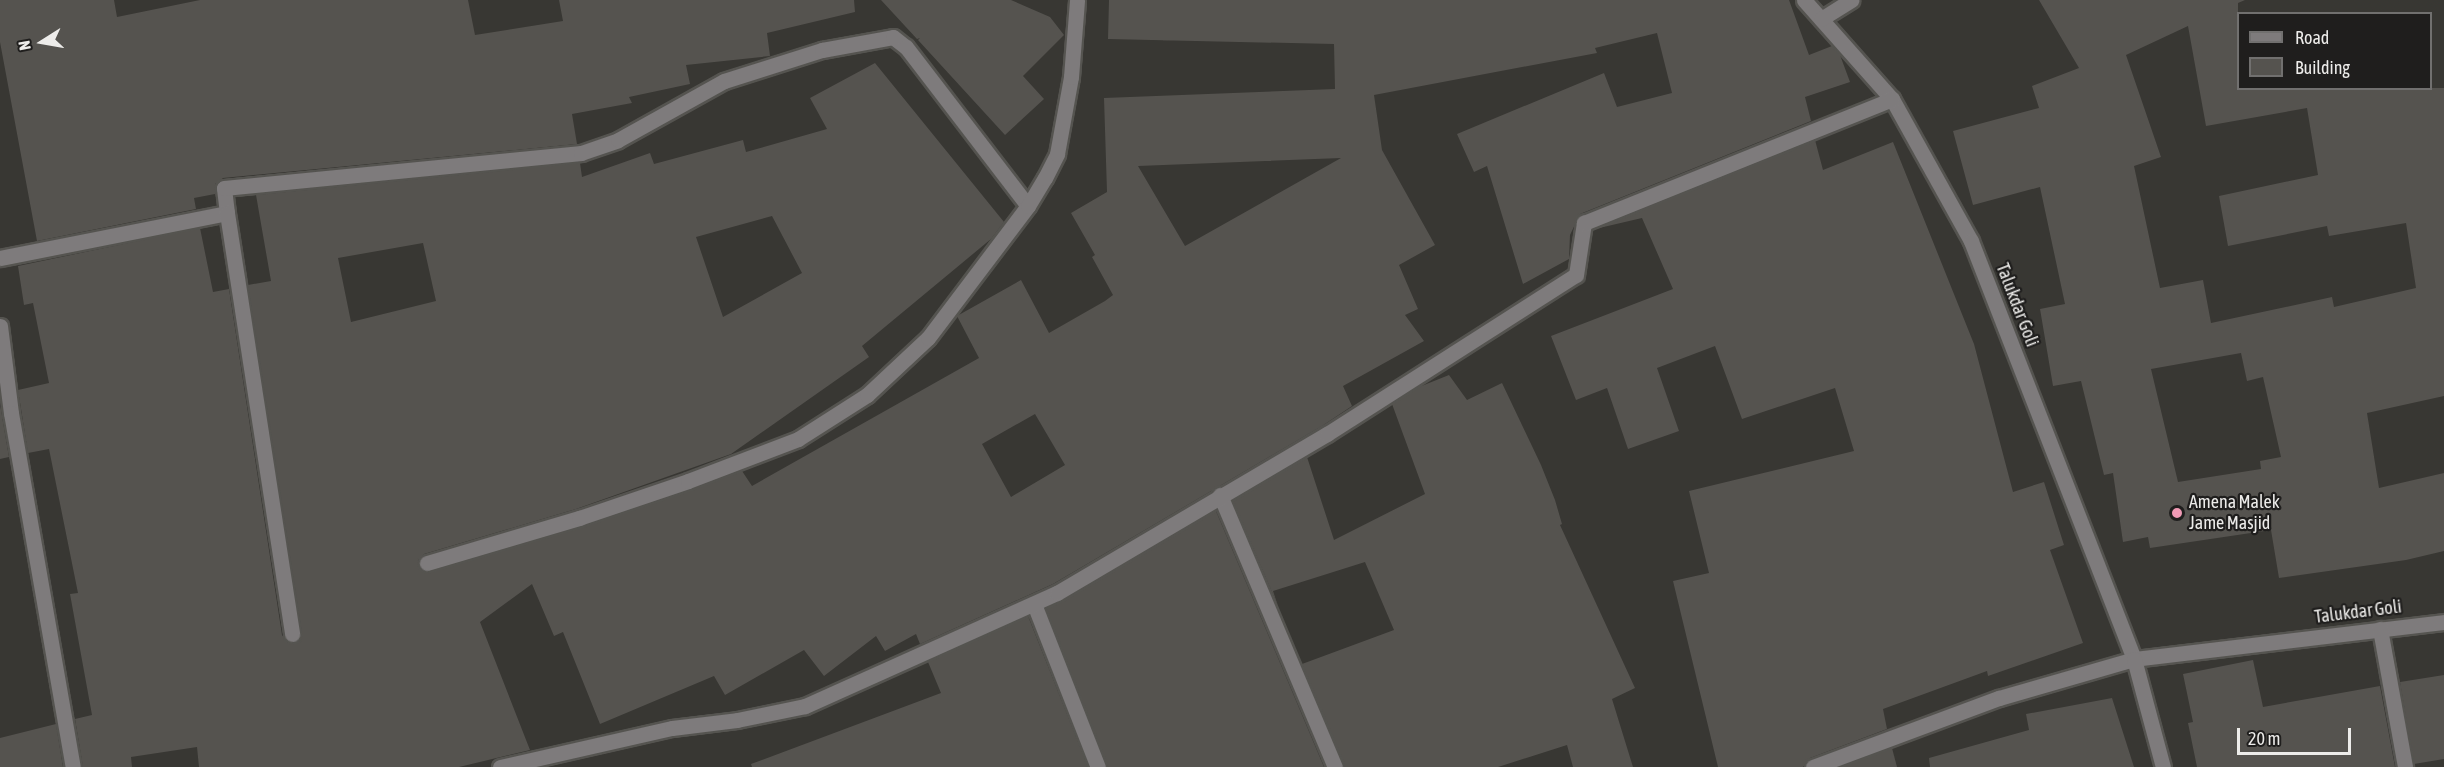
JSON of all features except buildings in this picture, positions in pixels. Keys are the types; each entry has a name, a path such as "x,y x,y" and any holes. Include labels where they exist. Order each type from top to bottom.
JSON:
{"street":[{"path":"427,563 579,518 688,481 798,439 867,395 928,338 1028,206 1057,154 1071,77 1077,0"},
{"name":"Talukdar Goli","path":"1804,0 1892,99 1971,241 2134,659"},
{"path":"1821,19 1851,0"},
{"path":"292,634 224,188 581,153 618,140 724,81 822,50 893,37 906,47 1028,206"},
{"path":"500,767 672,728 737,720 805,706 1034,604 1327,434 1576,275 1584,223 1892,99"},
{"path":"0,258 227,213"},
{"path":"0,326 11,413 73,767"},
{"path":"1220,495 1335,767"},
{"path":"1034,604 1098,767"},
{"name":"Talukdar Goli","path":"1813,767 1998,698 2134,659 2444,622"},
{"path":"2380,629 2405,767"},
{"path":"2134,659 2163,767"}],"place":[{"name":"Amena Malek Jame Masjid","path":"2177,513"}]}
